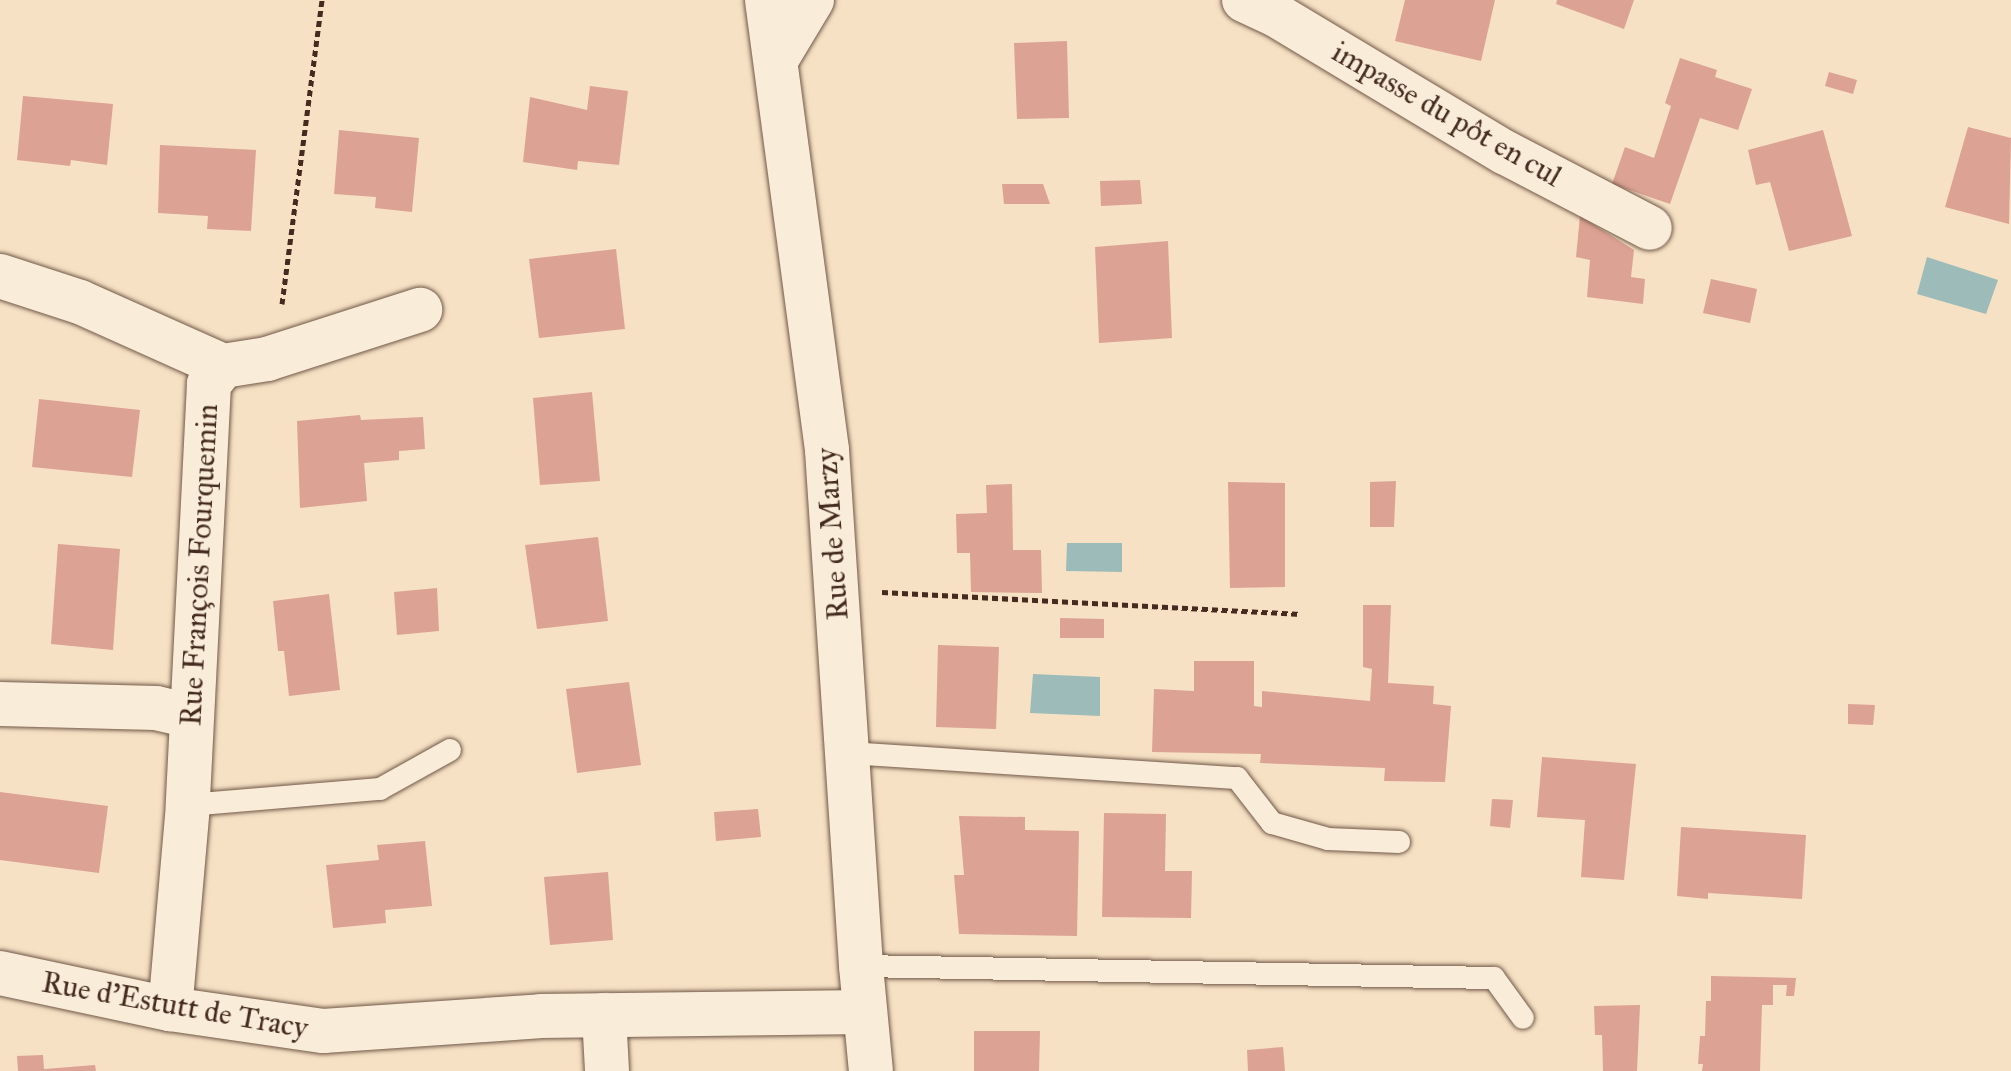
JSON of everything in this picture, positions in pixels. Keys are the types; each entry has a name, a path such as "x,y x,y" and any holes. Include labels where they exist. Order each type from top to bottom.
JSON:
{"street":[{"name":"Rue de Marzy","path":"767,0 827,450 861,966 871,1071"},
{"path":"776,60 812,0"},
{"name":"impasse du pôt en cul","path":"1244,0 1312,36 1506,153 1650,228"},
{"name":"Rue François Fourquemin","path":"0,276 80,302 223,366 209,384 190,716 188,805 170,1009"},
{"path":"223,366 267,359 420,310"},
{"path":"0,704 156,708 190,716"},
{"name":"Rue d'Estutt de Tracy","path":"0,973 170,1009 323,1031 541,1016 865,1012"},
{"path":"604,1015 607,1071"}],"lane":[{"path":"188,805 380,789 450,750"},
{"path":"848,753 1237,778 1272,823 1328,839 1399,842"},
{"path":"861,966 1494,978 1523,1018"},
{"name":"Rue d'Estutt de Tracy","path":"541,1016 575,1002 702,999 726,1014"}],"path":[{"path":"267,359 284,296 322,0"},
{"path":"837,589 1300,614"}],"water":[{"path":"1927,257 1998,280 1986,314 1917,294"},
{"path":"1067,543 1122,543 1122,572 1066,571"},
{"path":"1033,674 1100,677 1100,716 1030,713"}],"building":[{"path":"1405,0 1495,0 1481,61 1395,41"},
{"path":"1557,0 1634,0 1624,29 1556,4"},
{"path":"1067,41 1069,118 1017,119 1014,43"},
{"path":"1680,58 1717,70 1715,77 1752,89 1738,130 1700,118 1670,204 1612,184 1625,147 1654,158 1671,106 1665,103"},
{"path":"1829,72 1857,80 1853,94 1825,86"},
{"path":"590,86 628,91 619,165 578,161 577,170 523,162 530,97 587,110"},
{"path":"23,96 113,104 107,165 71,160 70,166 17,160"},
{"path":"1968,127 2011,138 2009,224 1945,207"},
{"path":"339,130 419,138 412,212 375,208 376,197 334,194"},
{"path":"1823,130 1852,236 1789,251 1770,182 1756,185 1748,150"},
{"path":"160,145 256,150 251,231 207,229 208,216 158,213"},
{"path":"1140,180 1142,204 1101,206 1100,181"},
{"path":"1002,184 1043,184 1050,204 1004,204"},
{"path":"1580,216 1634,250 1631,277 1645,279 1643,304 1587,297 1590,260 1576,257"},
{"path":"1168,241 1172,338 1099,343 1095,247"},
{"path":"616,249 625,329 539,338 529,259"},
{"path":"1711,279 1757,289 1750,323 1703,313"},
{"path":"592,392 600,481 540,485 533,398"},
{"path":"39,399 140,410 132,477 32,467"},
{"path":"360,415 361,420 423,417 425,449 399,451 399,460 364,463 367,501 300,508 297,421"},
{"path":"1396,481 1394,527 1370,527 1370,482"},
{"path":"1228,482 1285,483 1285,587 1230,588"},
{"path":"1012,484 1013,550 1041,550 1042,593 971,592 970,553 957,553 956,514 987,513 986,485"},
{"path":"598,537 608,621 537,629 525,545"},
{"path":"58,544 120,549 113,650 51,644"},
{"path":"437,588 439,631 397,635 394,592"},
{"path":"329,594 340,690 289,696 284,651 278,651 273,601"},
{"path":"1363,605 1391,605 1388,683 1434,686 1433,704 1451,706 1445,782 1384,781 1385,768 1260,763 1261,754 1152,752 1154,689 1194,691 1194,661 1254,661 1254,706 1262,707 1262,691 1370,701 1372,669 1363,667"},
{"path":"1060,618 1104,619 1104,638 1060,638"},
{"path":"938,645 999,647 996,729 936,727"},
{"path":"629,682 641,765 577,773 566,689"},
{"path":"1848,704 1875,705 1873,725 1848,724"},
{"path":"1542,757 1636,764 1624,880 1581,877 1585,820 1537,817"},
{"path":"0,792 108,806 99,873 0,860"},
{"path":"1492,799 1513,800 1510,828 1490,826"},
{"path":"758,809 761,837 716,841 714,812"},
{"path":"1104,813 1166,814 1165,871 1192,871 1191,918 1102,917"},
{"path":"959,816 1025,817 1025,830 1079,831 1077,936 959,934 954,875 964,875"},
{"path":"1681,827 1806,835 1802,899 1708,893 1708,899 1677,896"},
{"path":"425,841 432,906 385,910 386,923 333,928 326,865 379,860 377,845"},
{"path":"608,872 613,940 550,945 544,877"},
{"path":"1711,976 1796,978 1794,996 1786,996 1787,985 1773,985 1773,1005 1762,1005 1760,1071 1702,1071 1703,1064 1698,1064 1700,1036 1705,1036 1706,1001 1711,1001"},
{"path":"1640,1005 1637,1071 1603,1071 1602,1035 1595,1035 1594,1006"},
{"path":"974,1031 1040,1031 1039,1071 974,1071"},
{"path":"1283,1047 1285,1071 1248,1071 1247,1050"},
{"path":"43,1055 44,1069 95,1065 96,1071 18,1071 17,1056"}]}
